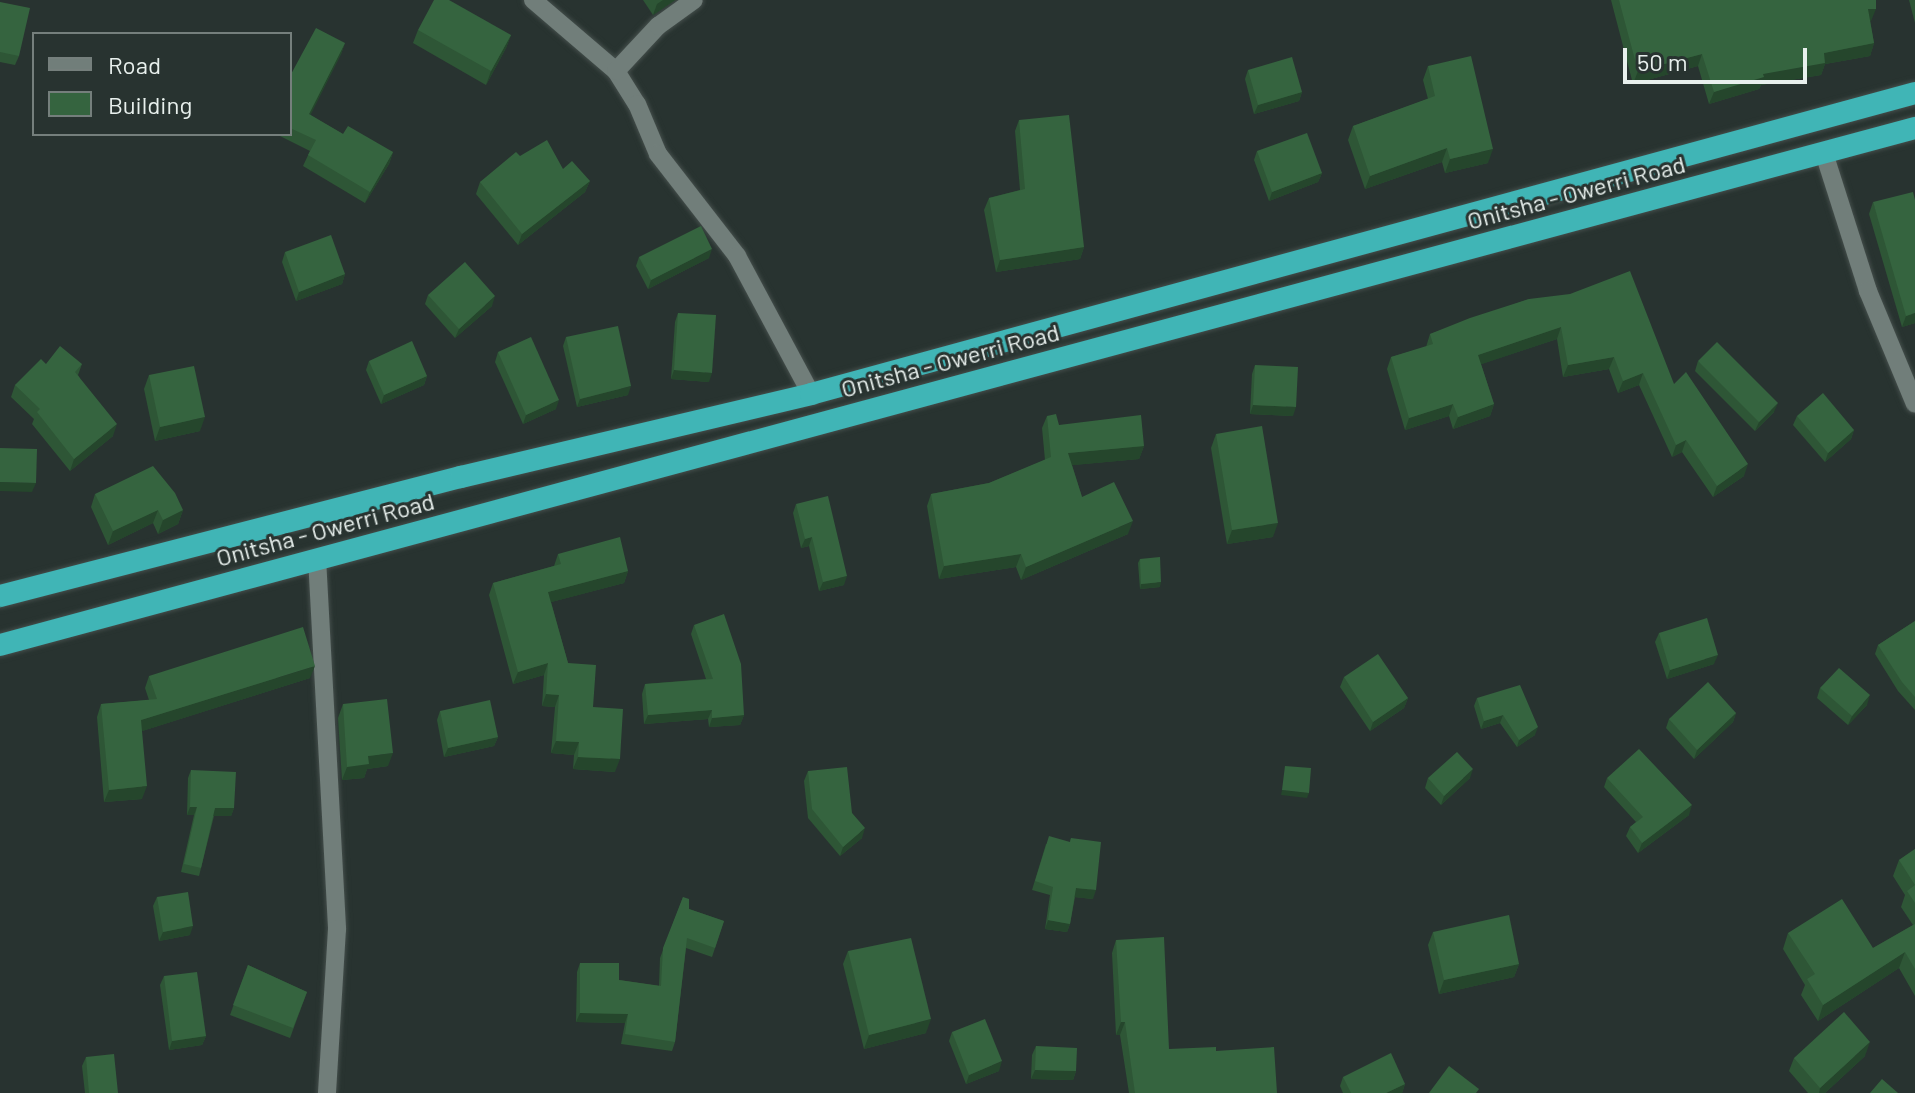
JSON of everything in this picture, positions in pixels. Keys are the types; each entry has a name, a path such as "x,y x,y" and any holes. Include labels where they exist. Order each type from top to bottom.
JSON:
{"highway":[{"name":"Onitsha - Owerri Road","path":"0,596 461,477 811,394 1915,93"},
{"name":"Onitsha - Owerri Road","path":"0,645 1915,128"}],"street":[{"path":"533,0 616,71 637,104 658,154 737,256 811,394"},
{"path":"616,71 658,26 694,0"},
{"path":"1824,153 1868,291 1915,404"},
{"path":"317,558 337,929 327,1093"}],"building":[{"path":"434,0 449,0 511,35 491,71 418,30"},
{"path":"1619,0 1876,0 1876,9 1868,9 1874,43 1824,53 1825,63 1763,74 1764,77 1714,92 1702,54 1638,71"},
{"path":"0,2 30,8 19,56 0,52"},
{"path":"316,28 345,43 309,114 343,134 348,126 393,152 370,192 308,155 316,140 292,129 292,72"},
{"path":"1471,56 1493,149 1450,159 1447,148 1370,176 1353,126 1435,96 1428,66"},
{"path":"1292,57 1302,92 1258,105 1248,70"},
{"path":"1069,115 1084,247 1000,260 989,198 1025,189 1019,120"},
{"path":"1307,133 1322,173 1272,192 1257,151"},
{"path":"547,140 563,169 572,161 590,181 522,234 480,182 516,152 520,156"},
{"path":"1913,192 1915,313 1906,316 1873,202"},
{"path":"701,226 712,249 651,280 639,257"},
{"path":"331,235 345,274 299,292 285,252"},
{"path":"465,262 495,296 459,329 428,295"},
{"path":"1630,271 1674,384 1686,372 1748,464 1717,486 1686,440 1676,445 1643,373 1623,381 1614,357 1568,365 1561,327 1478,355 1494,404 1458,417 1453,404 1409,418 1391,357 1433,344 1430,334 1470,318 1529,299 1570,294"},
{"path":"678,313 716,315 712,373 674,370"},
{"path":"618,326 631,386 580,399 566,337"},
{"path":"531,337 559,400 526,415 498,352"},
{"path":"412,341 427,376 384,395 369,361"},
{"path":"1717,342 1778,403 1759,422 1698,361"},
{"path":"60,346 82,364 75,372 117,424 74,459 37,412 40,409 15,385 41,359 46,364"},
{"path":"1255,365 1298,367 1296,407 1253,405"},
{"path":"194,366 205,417 160,427 149,375"},
{"path":"1823,393 1854,430 1828,453 1797,416"},
{"path":"1056,414 1059,425 1141,415 1144,446 1068,453 1082,497 1114,482 1133,521 1026,567 1021,554 944,566 931,494 989,483 1051,457 1047,416"},
{"path":"1262,426 1278,523 1232,530 1216,434"},
{"path":"0,448 37,449 36,483 0,482"},
{"path":"153,466 175,493 183,510 163,520 158,510 113,531 95,494"},
{"path":"828,496 847,576 823,582 812,537 805,539 796,504"},
{"path":"620,537 628,571 548,592 568,663 596,665 593,707 623,709 620,759 578,757 579,742 556,741 559,695 546,694 548,663 518,672 493,583 561,564 558,554"},
{"path":"1160,557 1161,582 1141,584 1140,559"},
{"path":"724,614 741,664 744,715 712,718 712,710 648,715 645,684 713,679 694,625"},
{"path":"1707,618 1718,655 1670,670 1659,633"},
{"path":"1915,621 1915,697 1878,645"},
{"path":"303,627 315,666 141,720 147,786 109,790 101,704 157,699 149,676"},
{"path":"1378,654 1408,698 1373,722 1344,677"},
{"path":"1839,668 1870,695 1852,716 1820,688"},
{"path":"1708,682 1736,713 1697,750 1669,719"},
{"path":"1520,685 1538,727 1519,740 1503,715 1484,721 1477,698"},
{"path":"387,699 393,753 368,756 369,764 347,767 343,704"},
{"path":"490,700 498,737 448,748 440,711"},
{"path":"1639,749 1692,805 1642,843 1630,827 1643,817 1607,778"},
{"path":"1457,752 1473,769 1444,796 1428,778"},
{"path":"1285,766 1311,768 1309,793 1282,790"},
{"path":"847,767 852,813 865,828 843,847 812,809 808,771"},
{"path":"191,770 236,772 234,808 215,808 201,868 184,864 197,807 190,807"},
{"path":"1049,836 1070,842 1071,838 1101,842 1096,890 1076,888 1070,924 1048,920 1053,887 1035,881"},
{"path":"1915,849 1915,885 1899,860"},
{"path":"1915,885 1915,903 1907,891"},
{"path":"188,892 193,926 163,932 157,897"},
{"path":"683,897 689,899 689,909 724,921 715,948 687,938 675,1042 625,1034 628,1014 580,1013 580,963 619,963 619,980 661,986 663,948"},
{"path":"1842,899 1873,948 1915,924 1915,969 1905,952 1823,1005 1807,979 1815,974 1788,933"},
{"path":"1509,915 1519,964 1444,980 1433,932"},
{"path":"1164,937 1169,1049 1216,1047 1216,1051 1274,1047 1277,1093 1135,1093 1125,1022 1121,1022 1116,940"},
{"path":"911,938 931,1019 869,1035 848,951"},
{"path":"248,965 307,992 293,1028 233,1005"},
{"path":"197,972 206,1036 172,1041 164,976"},
{"path":"1844,1012 1870,1042 1820,1088 1794,1058"},
{"path":"985,1019 1002,1061 969,1075 952,1032"},
{"path":"1036,1046 1077,1048 1076,1071 1035,1070"},
{"path":"1391,1053 1405,1084 1386,1093 1351,1093 1343,1077"},
{"path":"114,1054 118,1093 89,1093 86,1057"},
{"path":"1449,1066 1479,1089 1476,1093 1429,1093"},
{"path":"1882,1079 1898,1093 1870,1093"}]}
